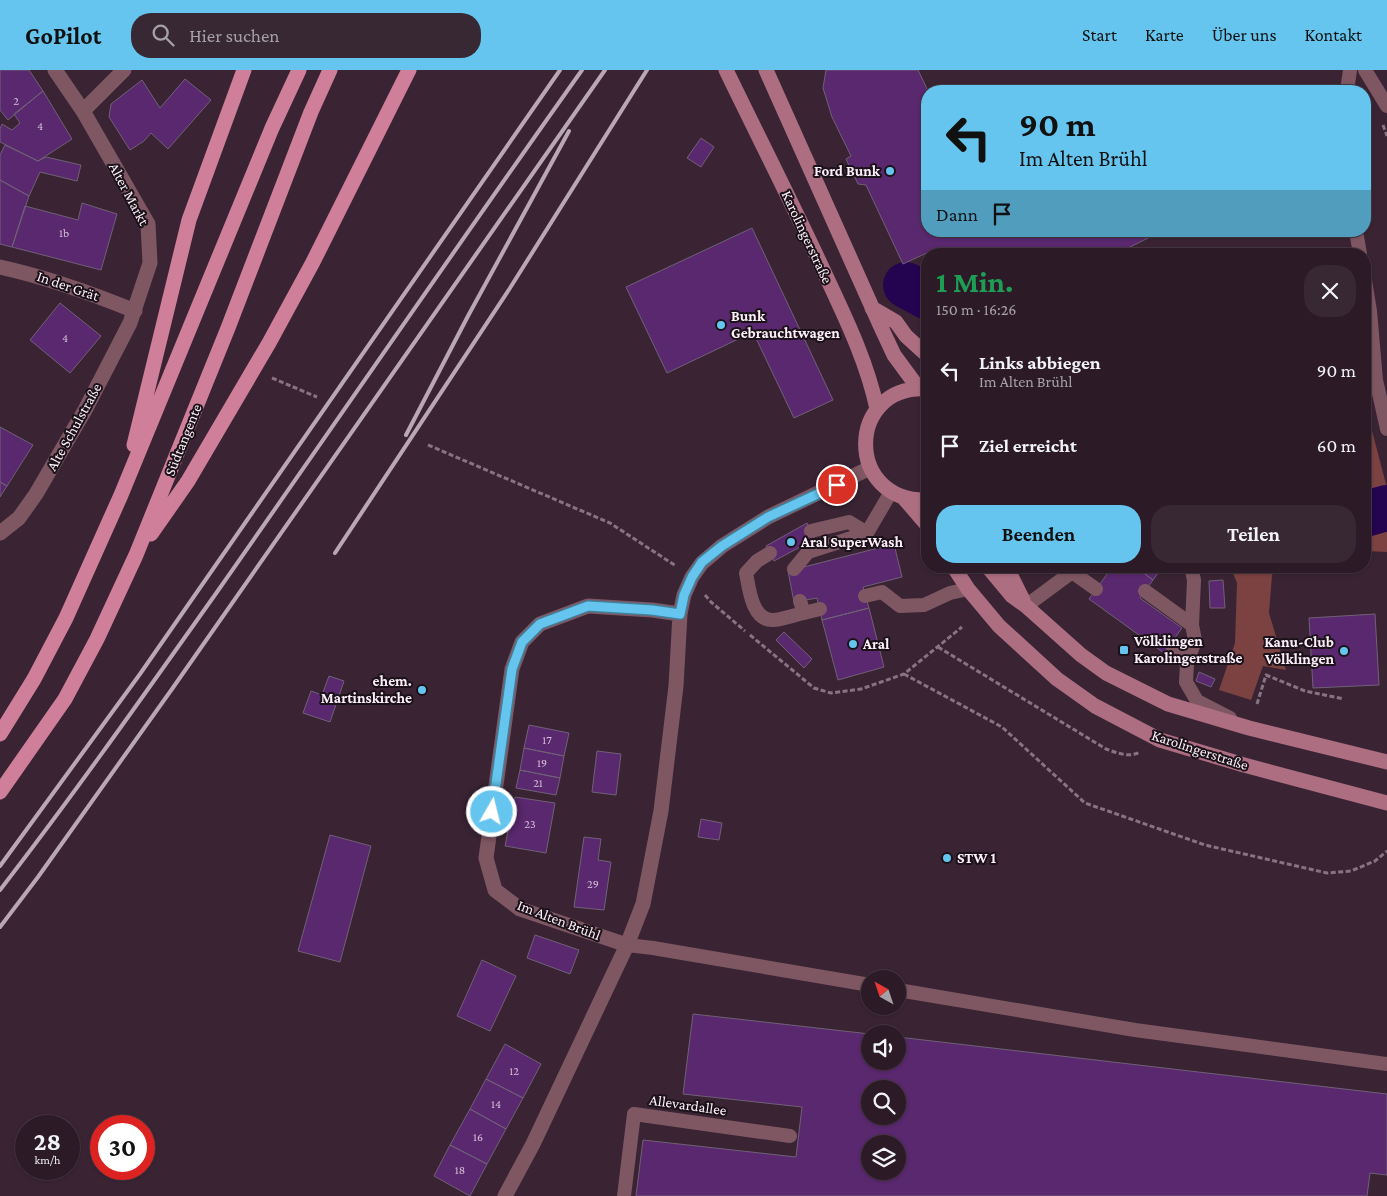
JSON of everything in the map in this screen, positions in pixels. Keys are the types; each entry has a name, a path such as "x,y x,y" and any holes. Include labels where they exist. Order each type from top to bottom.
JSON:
{"main road":[{"path":"121,495 190,220 244,70"},
{"path":"1,733 34,679 66,618 121,495 269,137 299,70"},
{"name":"Südtangente","path":"0,792 65,699 97,639 136,555 228,328 311,112 330,70"},
{"path":"136,555 188,481 269,343 313,262 409,70"},
{"name":"Karolingerstraße","path":"726,70 778,174 850,328 873,387 877,409"},
{"name":"Karolingerstraße","path":"766,70 894,355 921,387"},
{"path":"872,308 896,322 906,336 921,350"},
{"path":"921,389 902,392 877,409 865,436 866,456 870,468 877,479 897,494 921,519"},
{"path":"897,494 921,500"},
{"name":"Karolingerstraße","path":"958,573 968,589 999,626 1057,679 1095,706 1160,740 1387,803"},
{"path":"993,573 1012,596 1106,673 1168,704 1249,728 1387,762"},
{"path":"1010,573 1026,606"}],"street":[{"name":"Alter Markt","path":"55,70 83,111 148,224 150,263 135,311"},
{"path":"83,111 124,70"},
{"name":"In der Grät","path":"0,267 29,273 104,298 135,311"},
{"name":"Alte Schulstraße","path":"0,533 18,518 36,494 85,410 135,311"},
{"path":"506,1196 627,945 643,904 662,811 676,686 680,614 684,595 692,577 702,562 722,546 768,517 870,468"},
{"name":"Im Alten Brühl","path":"627,945 520,909 495,890 486,858 512,669 522,642 540,624 588,606 652,610 680,614"}],"lane":[{"path":"1348,85 1350,70"},
{"path":"1365,70 1387,106"},
{"path":"1371,322 1376,380 1387,429"},
{"path":"794,569 808,552 867,533 897,494"},
{"path":"811,531 849,522 867,533"},
{"path":"770,554 757,561 746,573 752,601 760,615 772,621 802,607 820,609"},
{"path":"1026,606 1070,573"},
{"path":"1082,573 1096,589"},
{"path":"1192,573 1194,580 1192,625 1195,640 1187,664 1186,682 1197,701 1249,728"},
{"path":"866,596 882,592 900,606 924,605 950,593 968,589"},
{"path":"1145,591 1192,625"},
{"path":"1171,644 1187,664"},
{"path":"627,945 861,983"},
{"path":"906,991 1136,1030 1387,1064"},
{"name":"Allevardallee","path":"624,1196 634,1114 790,1136"}],"path":[{"path":"269,377 317,397"},
{"path":"948,639 962,627"},
{"path":"938,647 1106,749 1122,754 1136,754 1160,740"},
{"path":"904,674 1002,727 1085,803 1205,845 1327,873 1352,871 1375,861 1387,851"},
{"path":"1258,704 1266,675 1305,691 1344,699"}],"shaded area":[{"path":"921,271 921,313 916,310 903,280"},
{"path":"1371,427 1387,488 1387,552 1371,551"},
{"path":"1233,573 1274,573 1269,613 1286,670 1263,666 1251,700 1219,690 1235,643 1237,583"}],"building":[{"path":"0,70 29,70 43,91 8,120 0,110"},
{"name":"Ford Bunk","path":"826,70 918,70 925,85 921,85 921,237 1150,237 1128,248 921,248 921,256 903,264 866,185 858,184 846,159 851,156 832,117 823,88"},
{"path":"185,79 211,100 168,149 151,133 144,141 130,150 109,117 111,104 142,80 160,108"},
{"path":"43,91 72,139 38,161 0,142 0,129 2,124 12,130 20,123 14,114"},
{"path":"701,138 714,147 701,167 687,158"},
{"path":"5,145 38,161 46,157 81,165 77,181 40,172 29,196 0,180 0,155"},
{"path":"0,180 29,196 12,247 0,244"},
{"path":"82,203 117,214 101,270 12,247 25,206 78,220"},
{"name":"Bunk Gebrauchtwagen","path":"752,228 833,400 794,418 753,332 667,373 626,287"},
{"path":"60,303 101,336 70,373 30,340"},
{"path":"0,427 33,445 7,486 0,482"},
{"path":"0,482 7,486 0,497"},
{"name":"Aral SuperWash","path":"807,523 815,539 774,561 766,546"},
{"path":"894,544 902,577 863,587 869,608 822,620 817,598 794,602 788,571"},
{"path":"1108,573 1144,573 1153,580 1140,598 1182,628 1164,653 1089,599"},
{"path":"1144,573 1158,573 1153,580"},
{"path":"1223,580 1225,608 1210,608 1209,581"},
{"name":"Aral","path":"869,608 884,667 838,680 822,620"},
{"name":"Kanu-Club Völklingen","path":"1375,614 1379,685 1313,688 1309,618"},
{"path":"784,632 812,659 804,668 776,640"},
{"path":"1199,672 1215,679 1211,687 1196,681"},
{"path":"329,676 344,681 330,722 303,713 311,691 322,695"},
{"path":"529,725 569,733 564,756 524,748"},
{"path":"524,748 564,756 560,778 520,770"},
{"path":"597,751 621,754 616,795 592,792"},
{"path":"520,770 560,778 556,795 516,788"},
{"path":"515,797 555,803 546,853 505,846"},
{"path":"701,819 722,823 719,840 698,837"},
{"path":"330,835 371,846 340,962 298,951"},
{"path":"584,837 601,839 598,860 611,862 604,910 574,907"},
{"path":"535,935 579,950 570,974 527,958"},
{"path":"482,960 516,976 490,1031 457,1016"},
{"path":"693,1014 861,1033 861,1070 906,1070 906,1038 1387,1094 1387,1175 1370,1173 1367,1196 636,1196 643,1140 796,1157 802,1107 683,1094"},
{"path":"505,1044 541,1064 523,1098 486,1079"},
{"path":"486,1079 523,1098 506,1129 470,1109"},
{"path":"470,1109 506,1129 487,1164 450,1145"},
{"path":"450,1145 487,1164 470,1196 434,1176"}],"waterway":[{"path":"906,285 921,293"},
{"path":"1371,512 1387,508"}],"railway":[{"path":"0,866 140,674 560,70"},
{"path":"0,890 83,779 190,630 582,70"},
{"path":"0,927 38,877 172,689 605,70"},
{"path":"335,553 510,288 647,70"},
{"path":"406,435 468,316 569,131"}],"place":[{"name":"Ford Bunk","path":"890,171"},
{"name":"Bunk Gebrauchtwagen","path":"721,325"},
{"name":"Aral SuperWash","path":"791,542"},
{"name":"Aral","path":"853,644"},
{"name":"Völklingen Karolingerstraße","path":"1124,650"},
{"name":"Kanu-Club Völklingen","path":"1344,651"},
{"name":"ehem. Martinskirche","path":"422,690"},
{"name":"STW 1","path":"947,858"}],"route":[{"path":"492,812 512,669 522,642 540,624 588,606 652,610 680,614 684,595 692,577 702,562 722,546 768,517 837,485"}]}
